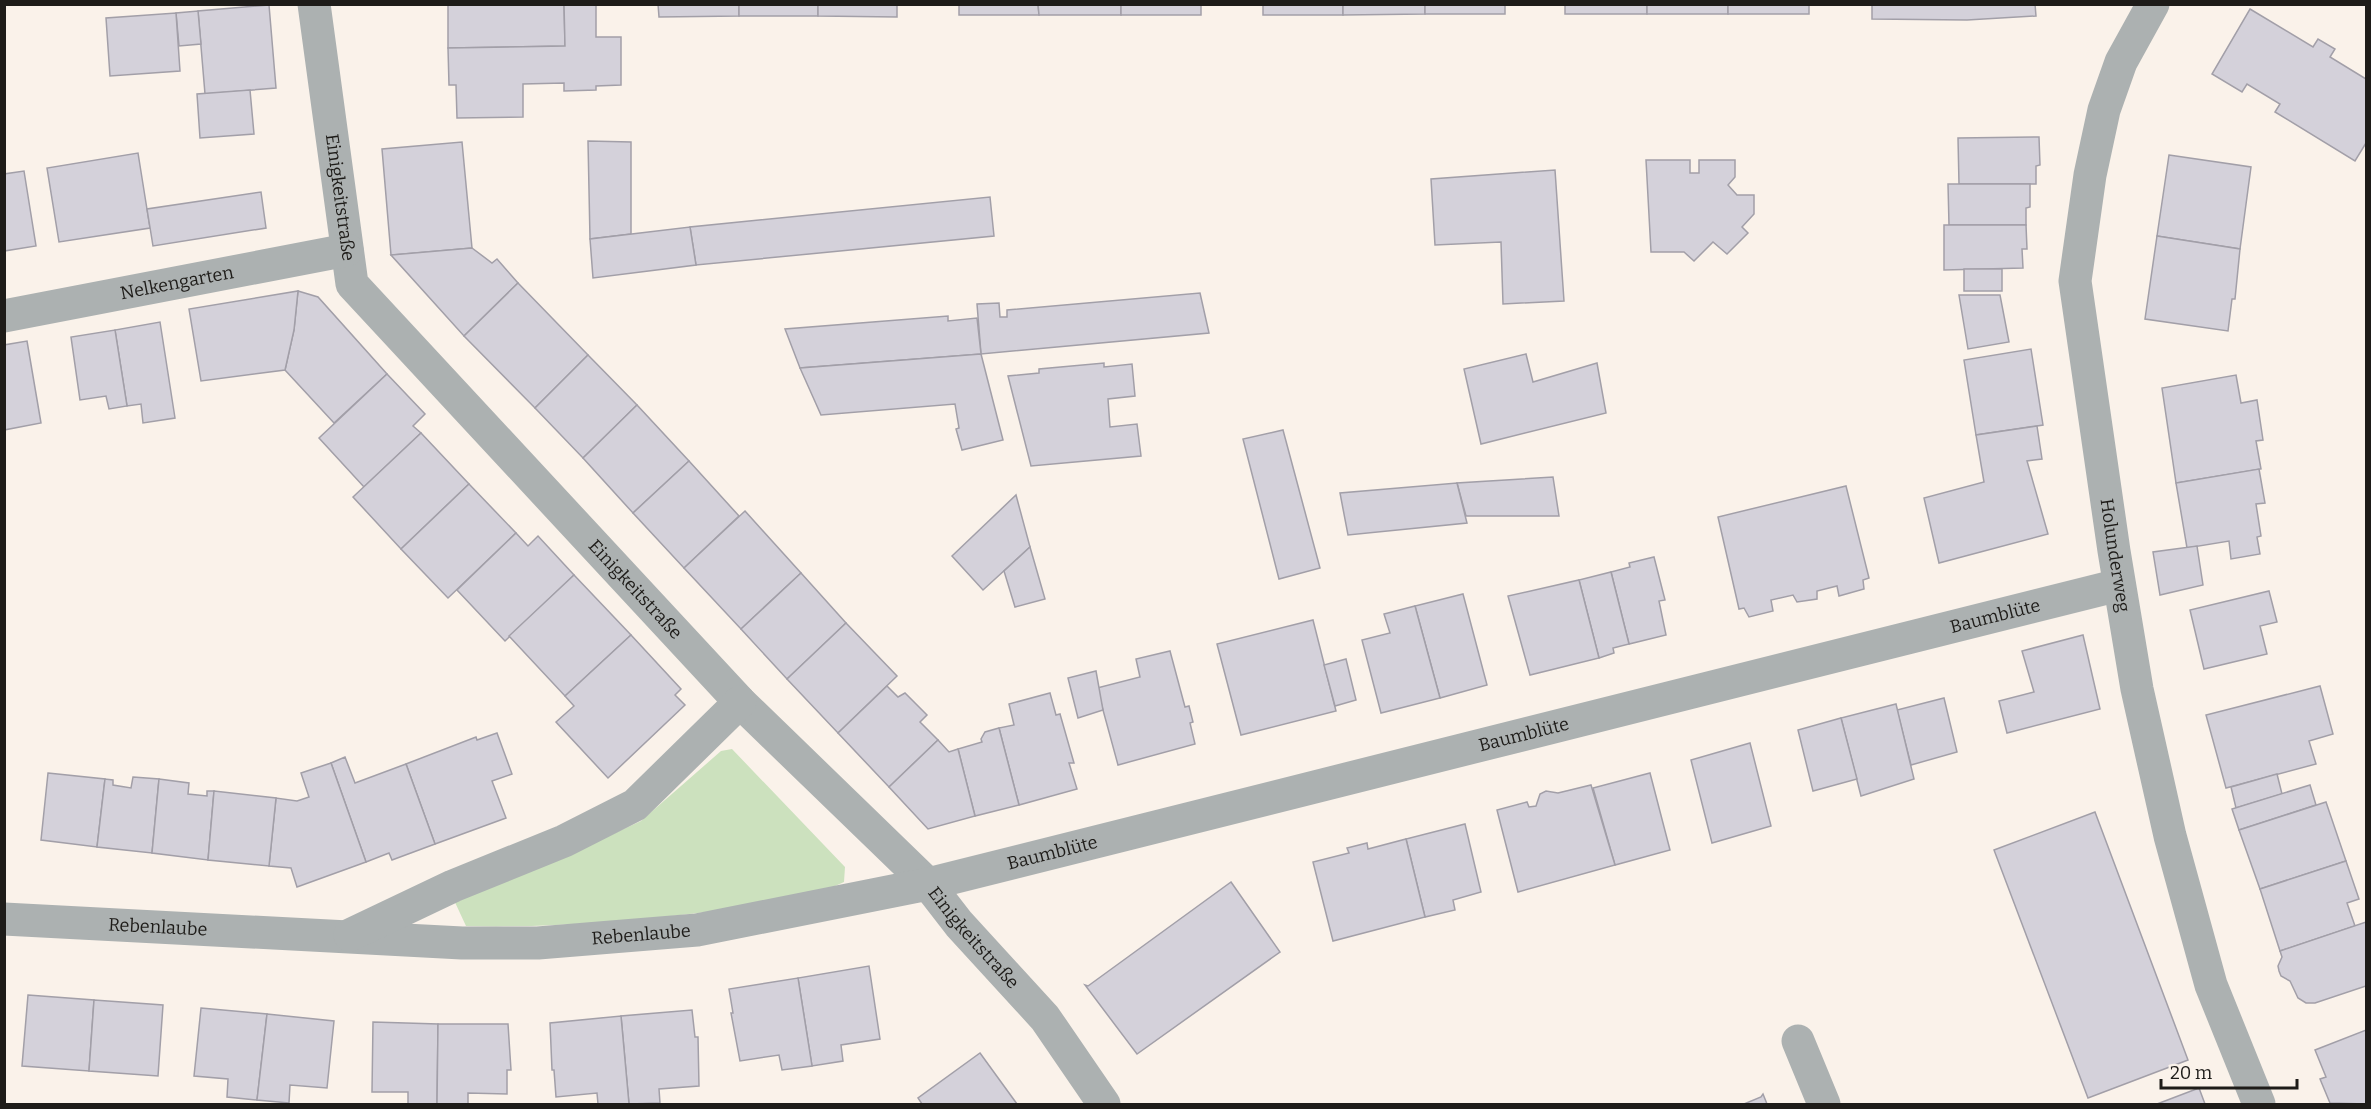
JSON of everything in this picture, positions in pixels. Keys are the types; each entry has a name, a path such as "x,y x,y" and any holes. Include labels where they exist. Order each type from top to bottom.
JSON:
{"street":[{"name":"Einigkeitstraße","path":"314,4 352,284 740,702 928,884 959,924 1045,1018 1104,1104"},
{"name":"Holunderweg","path":"2153,4 2121,62 2104,110 2090,175 2075,280 2119,585 2138,689 2170,836 2211,985 2259,1104"},
{"name":"Nelkengarten","path":"4,316 347,250"},
{"name":"Baumblüte","path":"928,884 2119,585"},
{"name":"Rebenlaube","path":"348,936 453,886 564,841 635,805 740,702"},
{"name":"Rebenlaube","path":"4,919 462,943 538,942 698,930 928,884"},
{"path":"1798,1041 1824,1104"}],"green space":[{"path":"732,749 845,867 844,882 792,899 698,913 582,924 466,926 453,898 563,857 641,821 721,751"}],"building":[{"path":"448,4 564,4 565,46 448,48"},
{"path":"564,4 596,4 596,37 621,37 621,85 596,86 596,90 564,91 564,83 523,84 523,117 457,118 456,85 449,85 448,48 565,46"},
{"path":"658,4 739,4 739,16 659,17"},
{"path":"739,4 818,4 818,16 739,16"},
{"path":"818,4 897,4 897,17 818,16"},
{"path":"959,4 1038,4 1039,15 959,15"},
{"path":"1038,4 1121,4 1121,15 1039,15"},
{"path":"1121,4 1201,4 1201,15 1121,15"},
{"path":"1263,4 1343,4 1343,15 1263,15"},
{"path":"1343,4 1425,4 1425,14 1343,15"},
{"path":"1425,4 1505,4 1505,14 1425,14"},
{"path":"1565,4 1647,4 1647,14 1565,14"},
{"path":"1647,4 1728,4 1728,14 1647,14"},
{"path":"1728,4 1809,4 1809,14 1728,14"},
{"path":"1872,4 2035,4 2036,16 1967,20 1872,19"},
{"path":"269,5 276,88 205,94 198,11"},
{"path":"2250,9 2313,47 2318,39 2335,49 2330,57 2366,79 2366,143 2355,161 2275,112 2280,104 2247,84 2242,92 2212,74"},
{"path":"198,11 201,44 179,46 176,13"},
{"path":"176,13 180,71 110,76 106,18"},
{"path":"250,90 254,134 200,138 197,94"},
{"path":"2039,137 2040,165 2036,166 2036,184 1959,184 1958,138"},
{"path":"588,141 631,142 631,234 590,239"},
{"path":"462,142 472,248 391,255 382,149"},
{"path":"138,153 150,228 59,242 47,168"},
{"path":"2169,155 2251,167 2240,249 2157,236"},
{"path":"1646,160 1690,160 1690,173 1699,173 1699,160 1735,160 1735,177 1728,185 1737,195 1754,195 1754,214 1742,227 1748,233 1727,254 1713,242 1694,261 1684,252 1651,252"},
{"path":"1555,170 1564,301 1503,304 1501,242 1435,245 1431,179"},
{"path":"24,171 36,246 4,251 4,174"},
{"path":"1948,184 2030,184 2030,207 2026,208 2026,225 1949,225"},
{"path":"261,192 266,228 153,246 147,209"},
{"path":"990,197 994,236 696,265 690,227"},
{"path":"1944,225 2026,225 2027,249 2022,249 2023,268 1944,270"},
{"path":"690,227 696,265 593,278 590,239"},
{"path":"2157,236 2240,249 2235,299 2232,299 2228,331 2145,319"},
{"path":"472,248 492,263 497,259 518,283 464,336 391,255"},
{"path":"1964,269 2002,269 2002,291 1964,291"},
{"path":"518,283 588,355 535,408 464,336"},
{"path":"298,291 318,297 387,374 334,423 285,370 294,330"},
{"path":"298,291 294,330 285,370 201,381 189,309"},
{"path":"1200,293 1209,333 981,354 977,304 999,303 1000,317 1007,317 1007,310"},
{"path":"1959,295 2000,295 2009,342 1968,349"},
{"path":"948,316 948,321 977,318 981,354 800,368 785,329"},
{"path":"160,322 175,418 143,423 141,404 127,406 115,330"},
{"path":"115,330 127,406 109,409 106,396 80,400 71,337"},
{"path":"27,341 41,423 4,430 4,345"},
{"path":"2031,349 2043,425 1976,435 1964,360"},
{"path":"981,354 1003,440 962,450 956,429 959,428 955,404 821,415 800,368"},
{"path":"1526,354 1533,382 1597,363 1606,413 1481,444 1464,369"},
{"path":"588,355 637,405 583,458 535,408"},
{"path":"1104,363 1104,367 1132,364 1135,396 1108,399 1110,427 1137,424 1141,456 1031,466 1008,376 1039,373 1039,369"},
{"path":"387,374 425,414 413,426 421,433 364,487 319,438"},
{"path":"2236,375 2241,403 2257,400 2263,440 2256,441 2261,469 2176,483 2162,388"},
{"path":"637,405 689,461 633,513 583,458"},
{"path":"2037,426 2042,459 2027,461 2048,534 1939,563 1924,498 1984,482 1976,435"},
{"path":"1283,430 1320,568 1279,579 1243,439"},
{"path":"421,433 469,484 401,549 353,497"},
{"path":"689,461 739,516 684,568 633,513"},
{"path":"2259,469 2265,503 2256,504 2261,536 2257,537 2260,554 2231,559 2229,541 2187,548 2176,483"},
{"path":"1553,477 1559,516 1466,516 1457,483"},
{"path":"1457,483 1467,523 1348,535 1340,493"},
{"path":"469,484 516,533 448,598 401,549"},
{"path":"1846,486 1869,578 1863,580 1864,589 1839,596 1837,586 1817,591 1817,599 1797,602 1793,595 1771,600 1773,611 1749,617 1744,608 1739,609 1718,517"},
{"path":"1016,495 1030,547 983,590 952,556"},
{"path":"745,511 801,573 741,629 684,568"},
{"path":"516,533 528,546 538,536 574,575 505,641 457,590"},
{"path":"2197,546 2203,585 2160,595 2153,552"},
{"path":"1030,547 1045,599 1015,607 1004,571"},
{"path":"1654,557 1665,600 1659,601 1666,635 1629,644 1611,572 1630,567 1629,563"},
{"path":"1611,572 1629,644 1613,648 1614,653 1599,658 1579,580"},
{"path":"801,573 846,623 787,679 741,629"},
{"path":"574,575 631,635 565,696 509,636"},
{"path":"1579,580 1599,658 1530,675 1508,596"},
{"path":"2269,591 2277,622 2260,626 2267,654 2204,669 2190,610"},
{"path":"1463,594 1487,685 1440,698 1415,606"},
{"path":"1415,606 1440,698 1381,713 1362,640 1390,633 1384,614"},
{"path":"1313,620 1336,711 1241,735 1217,644"},
{"path":"846,623 897,676 838,733 787,679"},
{"path":"631,635 681,689 675,695 685,705 608,778 556,722 574,706 565,696"},
{"path":"2083,635 2100,709 2007,733 1999,701 2034,692 2022,651"},
{"path":"1170,651 1185,707 1189,706 1195,744 1118,765 1097,688 1140,677 1136,659"},
{"path":"1346,659 1356,700 1335,706 1324,665"},
{"path":"1096,671 1103,710 1078,718 1068,678"},
{"path":"887,686 898,697 905,693 927,715 920,722 938,740 889,787 838,733"},
{"path":"2320,686 2333,734 2309,741 2316,764 2226,788 2206,715"},
{"path":"1050,693 1056,715 1060,714 1074,763 1069,763 1077,789 1019,805 999,728 1014,725 1009,704"},
{"path":"1944,698 1957,752 1911,765 1897,710"},
{"path":"1896,704 1914,779 1861,796 1841,718"},
{"path":"1841,718 1857,779 1813,791 1798,730"},
{"path":"999,728 1019,805 975,816 958,749 982,742 981,739 985,732"},
{"path":"497,733 512,774 492,781 506,818 435,844 406,764 476,737 477,740"},
{"path":"938,740 949,752 958,749 975,816 928,829 889,787"},
{"path":"1750,743 1771,826 1712,843 1691,760"},
{"path":"345,757 355,783 406,764 435,844 392,860 389,853 366,862 331,763"},
{"path":"331,763 366,862 297,887 291,868 269,866 276,798 297,801 309,797 301,773"},
{"path":"48,773 105,779 97,847 41,840"},
{"path":"1650,773 1670,850 1615,865 1593,788"},
{"path":"2277,774 2282,794 2236,808 2231,787"},
{"path":"133,777 159,779 152,853 97,847 105,779 113,780 113,785 131,788"},
{"path":"159,779 189,783 188,794 207,796 207,791 214,791 208,860 152,853"},
{"path":"1591,785 1615,865 1518,892 1497,810 1527,802 1529,807 1536,806 1540,794 1546,791 1558,793"},
{"path":"2310,785 2316,805 2239,830 2232,809"},
{"path":"214,791 276,798 269,866 208,860"},
{"path":"2326,802 2346,861 2260,889 2239,830"},
{"path":"2095,812 2188,1060 2088,1098 1994,850"},
{"path":"1465,824 1481,892 1453,900 1455,910 1425,917 1406,839"},
{"path":"1406,839 1425,917 1333,941 1313,862 1349,853 1347,848 1367,843 1368,849"},
{"path":"2346,861 2359,899 2347,903 2355,926 2280,951 2260,889"},
{"path":"1231,882 1280,952 1137,1054 1085,985 1088,986"},
{"path":"2366,922 2366,986 2315,1003 2306,1003 2298,998 2290,981 2281,976 2279,971 2278,966 2282,957 2280,951"},
{"path":"869,966 880,1039 841,1045 843,1061 812,1066 798,978"},
{"path":"798,978 812,1066 782,1070 779,1055 740,1061 729,989"},
{"path":"28,995 94,1000 89,1071 22,1066"},
{"path":"94,1000 163,1005 158,1076 89,1071"},
{"path":"201,1008 267,1014 257,1100 227,1097 228,1079 194,1076"},
{"path":"692,1010 695,1037 698,1037 699,1086 659,1089 660,1103 629,1104 621,1016"},
{"path":"267,1014 334,1021 327,1088 290,1085 289,1103 257,1100"},
{"path":"621,1016 629,1104 598,1104 597,1093 556,1097 554,1070 552,1070 550,1023"},
{"path":"373,1022 438,1024 437,1104 408,1104 408,1092 372,1092"},
{"path":"438,1024 508,1024 511,1070 507,1070 507,1094 468,1093 468,1104 437,1104"},
{"path":"2366,1030 2366,1104 2330,1103 2320,1079 2326,1077 2315,1050"},
{"path":"980,1053 1017,1104 922,1104 918,1098"},
{"path":"2199,1088 2205,1104 2157,1104"},
{"path":"1763,1094 1767,1104 1744,1104 1761,1097"}]}
